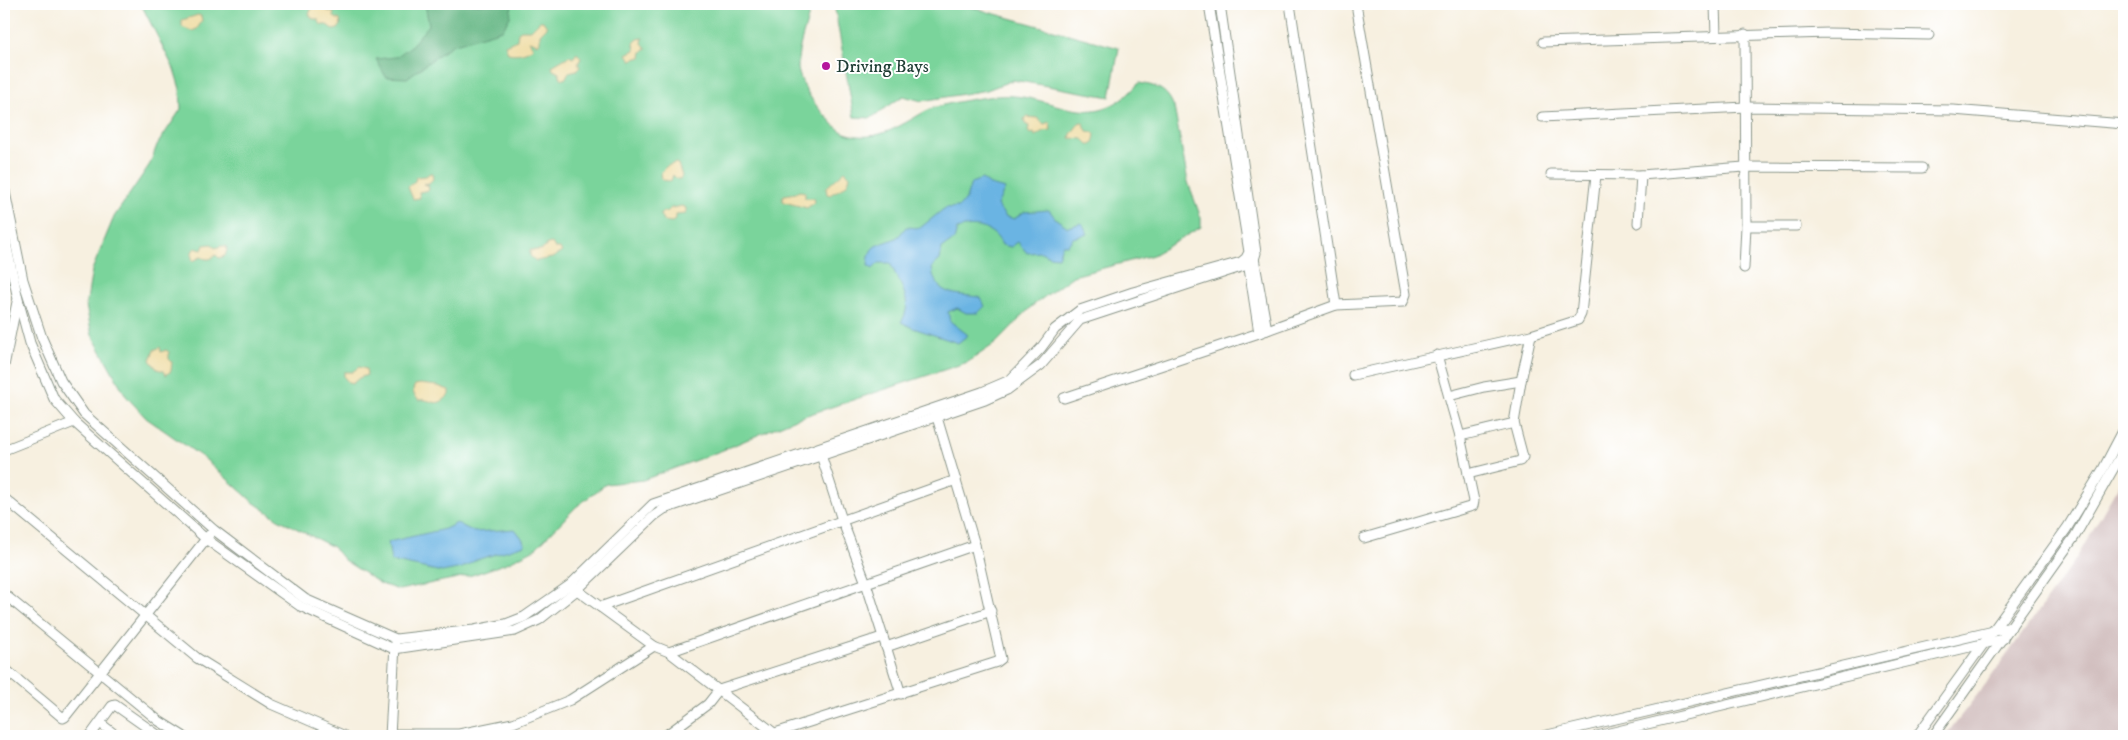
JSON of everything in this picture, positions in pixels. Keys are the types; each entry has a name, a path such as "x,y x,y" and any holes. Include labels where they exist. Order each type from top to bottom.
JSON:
{"street":[{"path":"1209,4 1263,332"},
{"path":"4,234 30,344 54,399 74,422 206,539 300,606 394,649 515,631 539,620 574,587 653,504 936,413 1010,380 1041,348 1055,329 1080,310 1133,292 1241,262 1250,259 1256,254 1220,4"},
{"path":"1290,4 1336,305"},
{"path":"1064,398 1263,332 1336,305 1403,302 1406,294 1356,4"},
{"path":"1716,4 1716,36"},
{"path":"1744,268 1746,226 1744,167 1746,107 1745,34"},
{"path":"1544,42 1745,34 1930,35"},
{"path":"1542,117 1746,107 1953,110 2124,124"},
{"path":"1551,174 1641,175 1744,167 1922,168"},
{"path":"1353,375 1531,335 1578,320 1581,314 1596,175"},
{"path":"1638,223 1641,175"},
{"path":"4,187 23,280 42,338 58,373 84,414 214,530 305,599 396,639 506,624 531,613 574,587"},
{"path":"1746,226 1796,226"},
{"path":"4,366 23,280"},
{"path":"1468,474 1522,460 1523,455 1514,423 1531,335"},
{"path":"1364,538 1472,508 1474,501 1460,436 1437,355"},
{"path":"1449,396 1484,387 1521,381"},
{"path":"574,587 654,646 669,652 776,735 997,662 1001,659 975,545 936,413"},
{"path":"4,450 74,422"},
{"path":"1460,436 1514,423"},
{"path":"1917,736 2067,528 2103,469 2124,429"},
{"path":"1933,736 2075,536 2124,450"},
{"path":"820,451 842,520 866,583 901,694"},
{"path":"600,607 956,480"},
{"path":"4,498 196,658 271,704 345,736"},
{"path":"4,668 64,718 214,530"},
{"path":"669,652 975,545"},
{"path":"4,594 159,721 183,736"},
{"path":"886,647 991,611"},
{"path":"1543,736 2011,627"},
{"path":"665,736 708,704 719,690 882,637"},
{"path":"396,639 391,735 459,734 514,724 570,700 654,646"},
{"path":"1597,736 2003,639"},
{"path":"90,736 112,706 118,706 159,736"},
{"path":"100,723 117,736"}],"shaded area":[{"path":"2124,476 2124,736 1945,736 1988,681 2076,559"}],"green space":[{"path":"141,4 811,4 799,51 798,67 801,78 815,104 833,124 842,132 857,136 880,134 936,107 983,98 1017,96 1071,109 1087,110 1104,108 1121,99 1139,83 1161,89 1168,96 1174,107 1188,182 1201,218 1201,227 1153,255 1073,276 1032,306 996,343 968,362 795,419 723,450 643,480 606,484 576,507 535,549 507,563 472,575 399,590 381,584 344,560 333,547 278,519 253,502 205,459 146,418 126,396 92,335 86,306 92,270 114,217 150,164 157,145 181,109 180,89 174,69"},
{"path":"425,4 512,4 510,17 502,30 452,45 407,78 386,77 376,59 396,57 410,47 429,25"},
{"path":"834,4 959,4 1119,48 1110,97 1013,80 987,90 922,101 903,96 871,118 854,117"}],"sand":[{"path":"324,6 326,10 334,13 334,17 340,20 341,25 338,29 334,30 327,25 321,25 318,19 313,19 309,14 312,8"},
{"path":"198,15 201,16 202,21 197,29 192,31 182,27 182,20"},
{"path":"540,21 543,21 547,27 540,34 540,42 538,44 529,41 533,47 531,49 518,54 508,53 505,45 517,40 518,32 521,30 531,30"},
{"path":"643,38 642,43 647,49 642,52 641,57 631,60 627,54 635,50 634,43 638,39"},
{"path":"577,53 581,58 578,64 580,67 569,72 565,79 561,78 559,73 553,70 552,66 569,56 573,58"},
{"path":"1027,117 1037,118 1044,124 1050,122 1051,130 1043,131 1035,136 1034,133 1030,134 1028,131 1029,126 1025,124 1024,119"},
{"path":"1080,122 1083,123 1087,131 1093,132 1095,135 1093,144 1088,144 1083,139 1070,138"},
{"path":"675,163 678,164 682,176 680,179 673,175 671,181 662,180 661,172 667,166"},
{"path":"845,171 850,176 847,184 830,195 827,194 826,188"},
{"path":"432,173 433,179 429,183 424,184 428,185 429,190 419,192 420,198 413,199 408,187 415,181 416,177 426,176"},
{"path":"799,191 805,192 805,198 814,198 815,202 807,208 784,202 782,199 784,195"},
{"path":"682,206 686,208 686,214 676,215 676,219 672,222 664,221 660,215 671,208"},
{"path":"552,243 555,248 560,248 562,252 552,258 536,261 530,256 530,250 542,249 547,244"},
{"path":"212,244 215,248 226,246 225,256 219,258 216,255 209,259 201,257 193,261 192,254 195,248 202,250 204,245"},
{"path":"160,347 161,352 166,350 169,352 169,359 172,362 171,371 166,375 164,371 157,369 150,360 154,350"},
{"path":"359,367 366,369 367,375 359,378 352,384 349,383 344,377 344,372 352,372"},
{"path":"415,385 438,386 449,390 449,395 437,403 419,400 414,395 413,389"}],"water":[{"path":"982,179 990,185 1005,189 997,205 1005,216 1014,219 1024,212 1049,210 1056,219 1068,227 1082,223 1088,234 1073,238 1068,245 1062,245 1058,257 1049,256 1041,252 1027,253 1018,242 1011,247 1002,245 994,234 983,228 970,226 957,229 954,240 942,248 940,260 932,267 934,276 937,284 948,292 979,297 985,306 978,313 966,313 957,308 948,312 950,321 968,335 958,343 901,322 905,315 906,300 890,263 879,263 873,269 868,266 869,258 870,252 876,246 897,237 906,227 920,228 945,208 959,207 966,199 971,183"},
{"path":"457,523 474,532 515,529 525,545 476,560 462,568 442,572 391,561 388,542 445,529"}],"place":[{"name":"Driving Bays","path":"826,66"}]}
